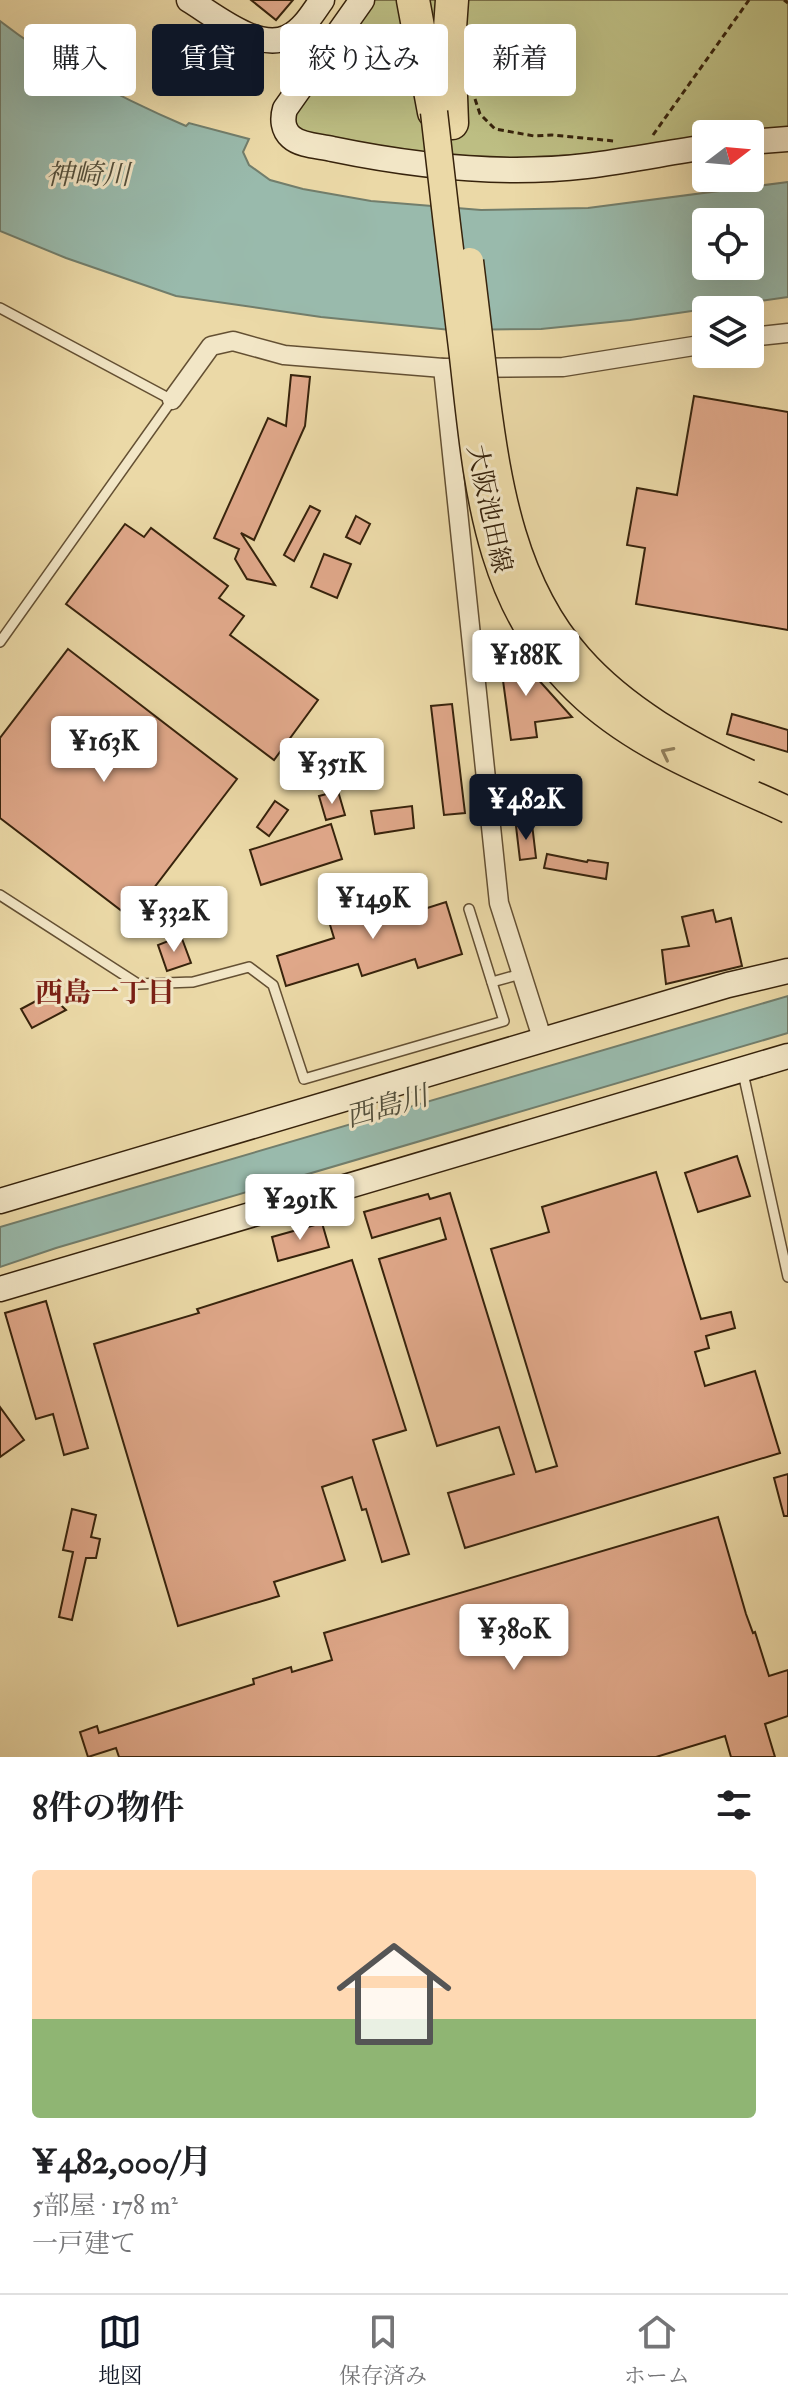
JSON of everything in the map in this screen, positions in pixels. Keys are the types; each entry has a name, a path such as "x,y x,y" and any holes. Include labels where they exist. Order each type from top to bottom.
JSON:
{"highway":[{"path":"413,0 443,117"},
{"path":"443,117 452,0"}],"main road":[{"name":"大阪池田線","path":"443,117 494,455 508,521 537,596 571,648 615,692 712,755 788,791"},
{"name":"大阪池田線","path":"443,117 478,483 497,563 513,600 549,659 603,714 669,755 788,810"}],"street":[{"path":"189,0 245,34 271,41 285,39 296,32 322,0"},
{"path":"362,0 285,109 286,131 296,140 363,156 499,170 584,166 692,149"},
{"path":"764,141 788,139"},
{"path":"764,336 788,333"},
{"path":"172,400 211,346 233,341 284,355 443,368 563,367 692,346"},
{"path":"443,368 499,903 543,1041"},
{"path":"0,1201 728,985 788,971"},
{"path":"0,1289 788,1056"}],"lane":[{"path":"0,308 172,400 0,642"},
{"path":"0,895 138,984 193,982 249,967 273,985 304,1079 504,1021 469,909"},
{"path":"492,982 521,974"},
{"path":"742,1070 788,1277"}],"path":[{"path":"645,137 654,135 749,0"},
{"path":"474,96 480,114 495,129 534,136 612,142 623,140"}],"green space":[{"path":"371,0 788,0 788,130 764,131 764,120 692,120 692,139 613,153 511,158 379,148 298,132 293,109 302,96 448,96 448,24 354,24"}],"water":[{"name":"神崎川","path":"0,21 24,38 24,96 123,96 186,126 189,123 249,139 243,152 249,165 270,180 303,189 371,201 481,210 588,208 711,192 764,192 764,185 788,182 788,297 764,300 764,296 692,296 692,311 630,320 541,329 451,330 321,317 176,296 66,258 0,231"},
{"path":"788,996 788,1033 0,1267 0,1227"}],"building":[{"path":"251,0 293,0 276,20"},
{"path":"291,375 310,377 305,426 254,540 241,533 275,585 247,579 235,559 239,549 214,538 268,418 286,426"},
{"path":"694,396 788,412 788,630 636,604 645,548 627,545 637,488 677,495"},
{"path":"310,506 320,511 294,561 284,555"},
{"path":"356,516 370,524 360,544 346,537"},
{"path":"125,524 144,537 151,528 228,586 219,598 244,616 230,635 318,700 274,760 66,604"},
{"path":"324,554 351,564 337,598 311,587"},
{"path":"68,649 237,779 131,918 0,818 0,738"},
{"path":"517,656 572,717 535,722 537,737 511,740 502,673 493,674 490,659"},
{"path":"452,704 465,813 444,815 431,706"},
{"path":"732,714 788,730 788,752 727,734"},
{"path":"338,791 345,815 326,820 319,796"},
{"path":"275,801 288,810 269,836 257,827"},
{"path":"412,806 414,828 375,834 371,811"},
{"path":"331,824 342,859 261,885 250,850"},
{"path":"532,824 536,858 520,860 516,826"},
{"path":"547,854 608,863 606,879 544,868"},
{"path":"367,891 377,924 446,902 462,954 418,968 415,959 362,976 358,964 286,986 277,956 334,938 324,905"},
{"path":"713,910 716,922 731,918 742,966 666,984 662,950 689,946 682,917"},
{"path":"181,936 191,963 167,971 158,945"},
{"path":"49,994 66,1010 32,1028 21,1009"},
{"path":"737,1156 750,1196 698,1212 685,1173"},
{"path":"656,1172 701,1319 731,1312 735,1328 706,1336 709,1348 695,1352 705,1386 755,1371 780,1453 465,1548 448,1493 514,1474 499,1427 437,1446 379,1259 446,1239 440,1218 372,1238 364,1212 428,1194 430,1199 450,1193 536,1472 557,1466 491,1249 549,1232 542,1207"},
{"path":"322,1223 329,1247 278,1261 272,1237"},
{"path":"352,1260 406,1430 373,1440 409,1554 382,1562 366,1509 362,1510 352,1477 322,1487 345,1560 274,1582 279,1596 178,1626 94,1344 199,1313 197,1309"},
{"path":"46,1301 88,1448 64,1455 53,1414 36,1419 5,1313"},
{"path":"0,1407 24,1440 0,1457"},
{"path":"788,1474 788,1516 784,1516 774,1478"},
{"path":"72,1509 96,1515 91,1537 100,1539 96,1558 86,1558 72,1620 59,1617 73,1552 63,1550"},
{"path":"718,1517 746,1614 769,1676 788,1670 788,1716 765,1724 775,1757 731,1757 725,1736 656,1757 119,1757 116,1748 88,1757 80,1732 97,1726 99,1733 254,1684 253,1679 291,1667 292,1672 332,1660 324,1633"}],"district":[{"name":"西島一丁目","path":"105,993"}],"water label":[{"name":"西島川","path":"387,1107"}]}
